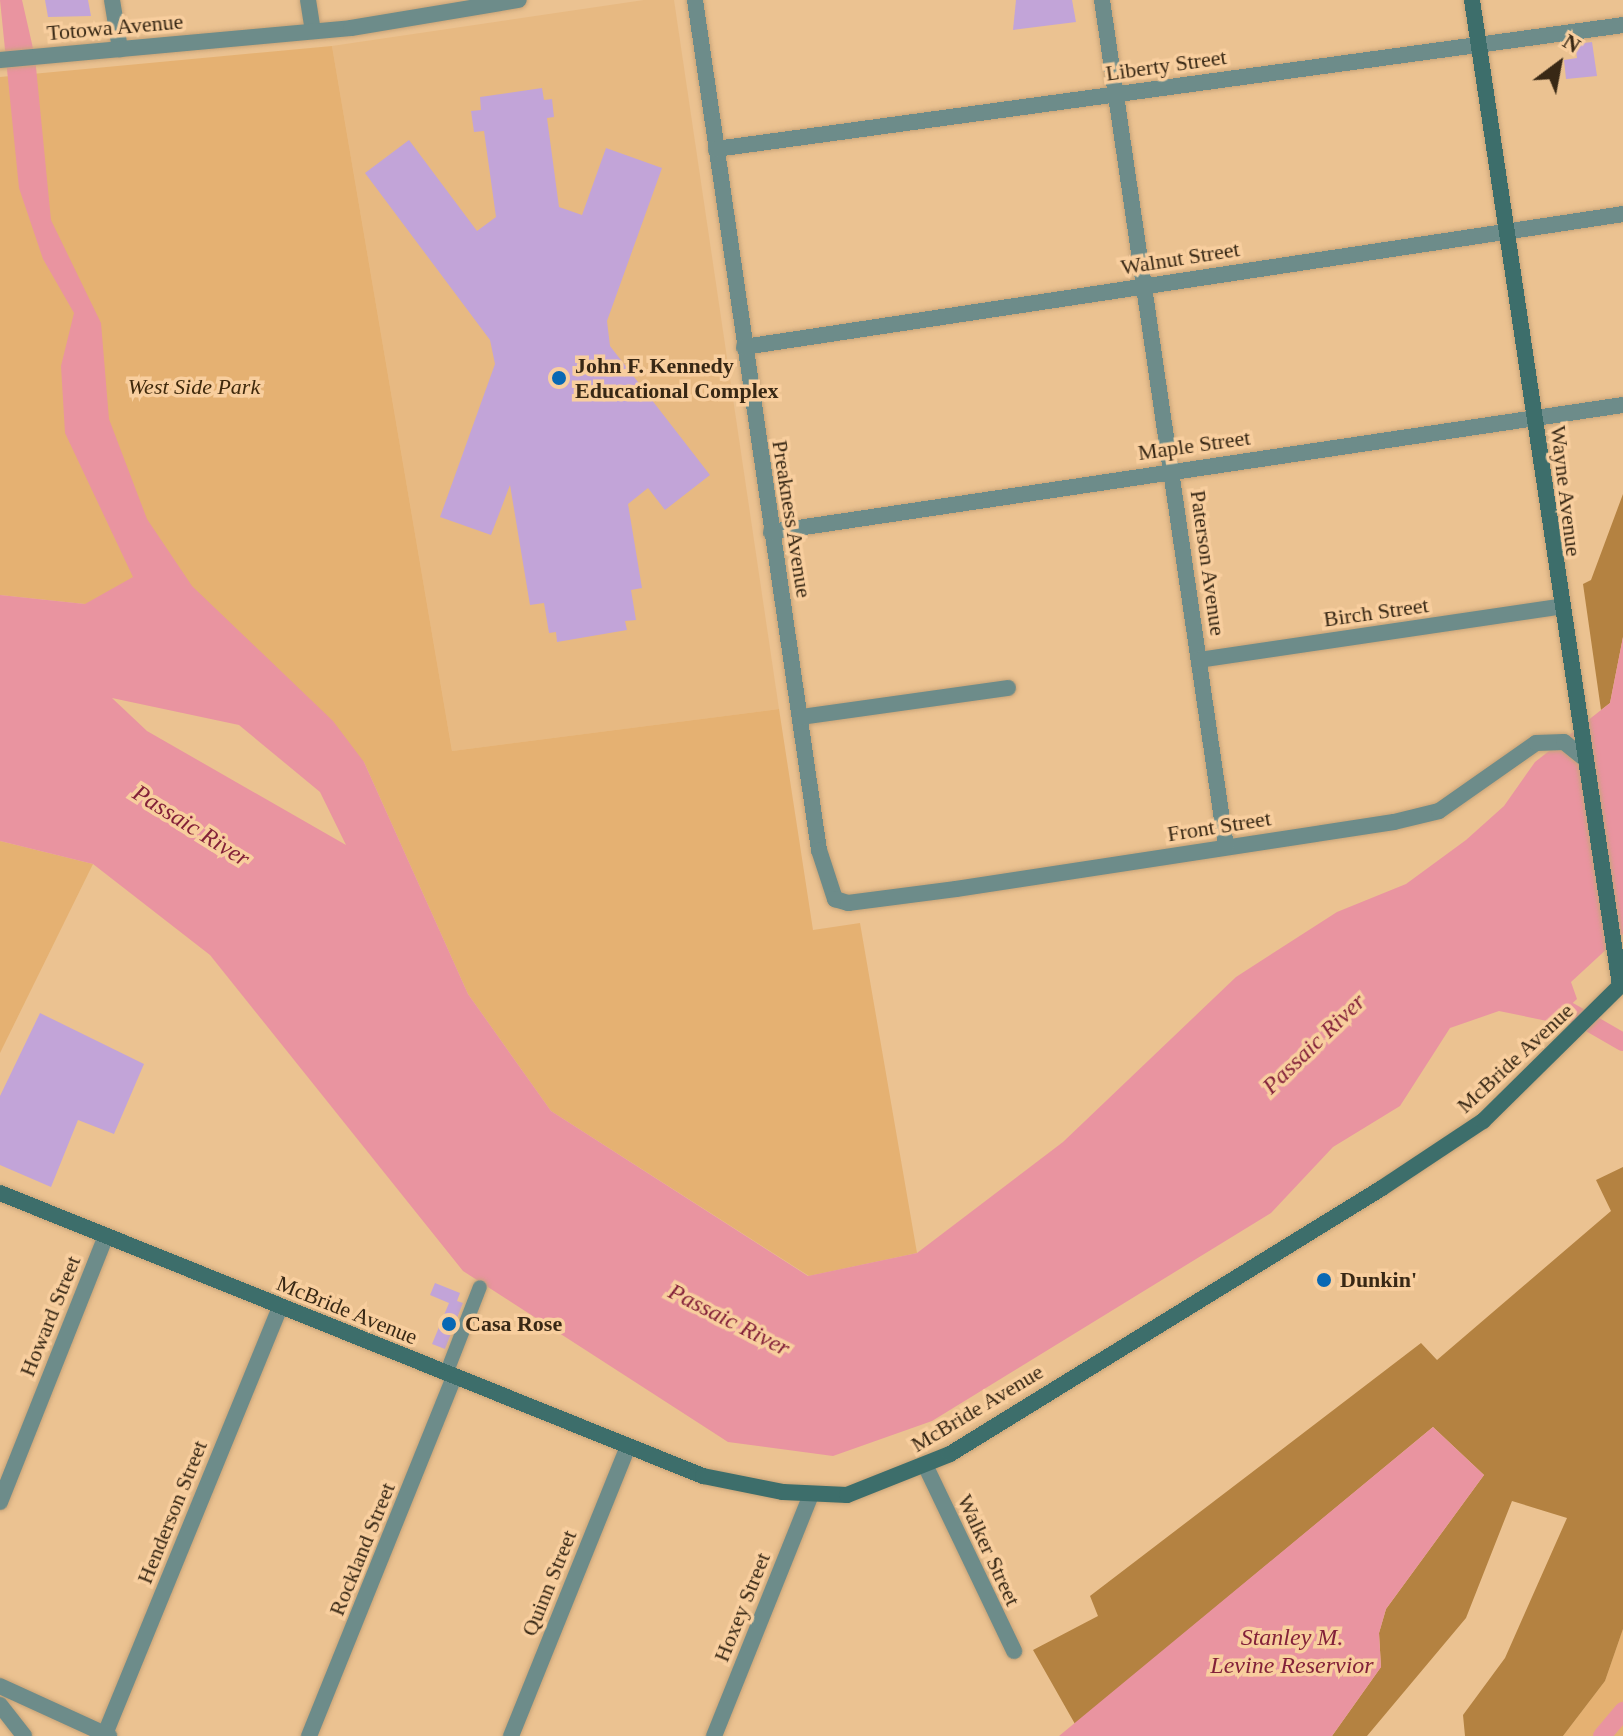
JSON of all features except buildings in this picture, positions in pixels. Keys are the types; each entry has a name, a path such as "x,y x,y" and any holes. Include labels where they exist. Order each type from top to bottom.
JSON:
{"main road":[{"name":"Wayne Avenue","path":"1472,0 1559,607 1613,951 1622,988"},
{"name":"McBride Avenue","path":"0,1193 628,1447 731,1484 811,1495 847,1495 926,1467 1458,1138 1622,988"}],"street":[{"path":"112,0 120,49"},
{"path":"308,0 313,31"},
{"name":"Totowa Avenue","path":"0,60 313,31 519,0"},
{"name":"Preakness Avenue","path":"695,0 771,532 826,885 835,899"},
{"name":"Paterson Avenue","path":"1102,0 1226,847"},
{"name":"Liberty Street","path":"716,149 1623,25"},
{"name":"Walnut Street","path":"744,347 1623,214"},
{"name":"Maple Street","path":"771,532 1623,405"},
{"name":"Birch Street","path":"1199,660 1559,607"},
{"path":"801,717 1008,688"},
{"name":"Front Street","path":"835,899 848,903 956,889 1439,811 1525,749 1548,740 1584,758"},
{"name":"Howard Street","path":"0,1502 106,1236"},
{"path":"450,1376 480,1287"},
{"name":"Henderson Street","path":"107,1735 280,1307"},
{"name":"Rockland Street","path":"309,1736 450,1376"},
{"name":"Quinn Street","path":"511,1736 628,1447"},
{"name":"Walker Street","path":"926,1467 1014,1651"},
{"name":"Hoxey Street","path":"714,1736 811,1495"},
{"path":"0,1686 107,1735"},
{"path":"0,1705 24,1736"}],"shaded area":[{"name":"John F. Kennedy Educational Complex","path":"644,0 674,0 779,709 452,751 332,46"},
{"path":"1623,494 1623,637 1610,703 1601,710 1583,584 1591,580"},
{"path":"1623,1167 1623,1629 1605,1681 1563,1736 1465,1736 1463,1715 1505,1658 1567,1518 1512,1501 1466,1618 1367,1736 1332,1736 1381,1667 1379,1633 1386,1609 1484,1475 1433,1427 1075,1724 1033,1650 1098,1616 1090,1596 1421,1343 1437,1360 1611,1211 1596,1180"}],"green space":[{"name":"West Side Park","path":"332,46 452,751 779,709 813,930 860,923 917,1253 809,1276 551,1111 468,994 364,762 85,604 0,595 0,77"},
{"path":"0,841 93,864 0,1053"},
{"path":"1623,1629 1623,1736 1563,1736 1605,1681"}],"water":[{"name":"Passaic River","path":"0,0 22,0 35,57 51,220 101,323 109,419 147,519 192,586 333,721 364,762 468,994 551,1111 808,1276 917,1253 1063,1142 1236,977 1337,912 1406,884 1466,840 1504,806 1535,762 1610,703 1623,637 1623,934 1571,982 1577,999 1552,1022 1499,1011 1450,1028 1400,1106 1333,1147 1271,1213 932,1421 833,1456 728,1442 463,1271 210,955 93,864 0,841 0,595 85,604 133,577 65,433 61,366 74,313 43,259 19,188","holes":["112,698 239,725 320,792 346,845 147,731"]},
{"name":"Stanley M. Levine Reservior","path":"1433,1427 1484,1475 1386,1609 1379,1633 1381,1667 1332,1736 1059,1736"}],"waterway":[{"path":"1569,1011 1623,1042"},
{"path":"1602,1736 1623,1711"}],"place":[{"name":"John F. Kennedy Educational Complex","path":"559,378"},
{"name":"Dunkin'","path":"1324,1280"},
{"name":"Casa Rose","path":"449,1324"}]}
